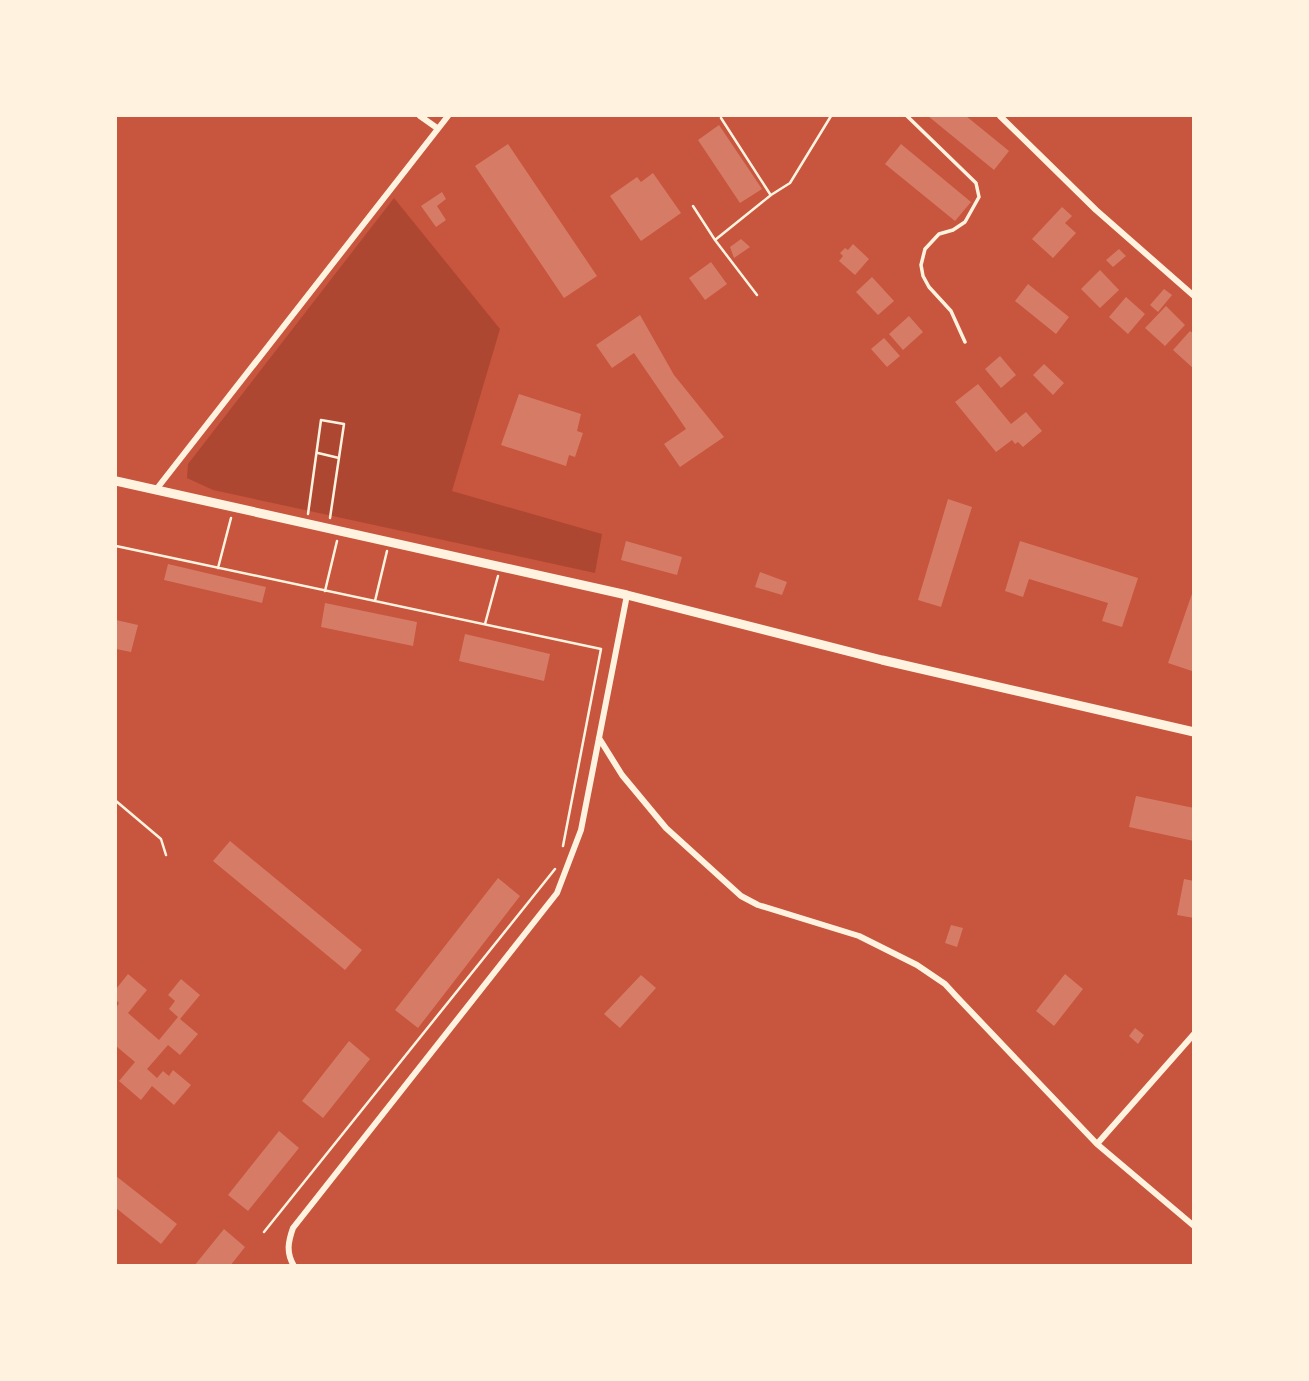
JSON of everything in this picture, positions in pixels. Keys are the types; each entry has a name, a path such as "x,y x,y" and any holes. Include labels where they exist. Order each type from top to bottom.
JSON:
{"main road":[{"path":"116,481 627,595 895,663 1194,732"}],"street":[{"path":"420,116 438,128"},
{"path":"155,491 448,116"},
{"path":"1000,116 1096,210 1194,296"},
{"path":"294,1265 289,1257 288,1242 293,1228 557,893 581,830 627,595"},
{"path":"599,738 622,775 666,828 741,896 758,905 859,936 917,964 933,975 957,996 1097,1144 1194,1226"},
{"path":"1097,1144 1194,1034"}],"lane":[{"path":"907,116 975,183 979,197 965,222 953,230 939,233 925,249 922,265 923,276 929,287 951,311 965,342"}],"path":[{"path":"715,240 790,183 831,116"},
{"path":"721,118 771,195"},
{"path":"694,206 715,240 757,295"},
{"path":"307,524 321,419 344,424 329,528"},
{"path":"317,453 339,458"},
{"path":"218,568 234,508"},
{"path":"325,590 339,531"},
{"path":"375,601 389,541"},
{"path":"116,547 601,649 562,850"},
{"path":"485,624 501,566"},
{"path":"116,801 160,839 166,855"},
{"path":"264,1232 538,893 559,860"}],"shaded area":[{"path":"394,198 500,329 452,491 602,534 595,573 213,490 187,478 188,464"}],"building":[{"path":"928,116 966,116 1009,151 994,170"},
{"path":"719,125 762,189 740,203 698,140"},
{"path":"508,144 597,276 564,298 475,166"},
{"path":"901,144 971,202 955,221 885,164"},
{"path":"653,173 681,213 641,241 610,196 637,177 641,182"},
{"path":"442,192 446,199 437,206 446,220 436,227 421,206"},
{"path":"1062,207 1072,216 1065,223 1076,233 1053,258 1032,239"},
{"path":"741,239 750,247 734,258 730,247"},
{"path":"853,244 869,259 855,275 839,261 843,256 840,253"},
{"path":"1119,249 1126,256 1113,267 1106,260"},
{"path":"711,262 727,284 705,300 689,278"},
{"path":"1100,270 1119,290 1100,308 1081,289"},
{"path":"872,277 894,301 878,315 856,292"},
{"path":"1028,284 1069,317 1056,334 1015,301"},
{"path":"1164,289 1172,295 1158,312 1150,305"},
{"path":"1126,297 1145,314 1128,334 1109,317"},
{"path":"1166,306 1185,325 1165,346 1145,328"},
{"path":"640,315 674,375 724,437 680,467 664,444 686,429 634,353 612,368 596,345"},
{"path":"909,316 923,332 903,350 889,334"},
{"path":"1190,331 1194,334 1194,369 1173,350"},
{"path":"884,338 900,356 887,367 871,349"},
{"path":"1000,356 1016,375 1001,388 985,369"},
{"path":"1044,364 1064,383 1053,395 1033,375"},
{"path":"978,384 1011,424 1026,412 1042,431 1023,447 1012,440 996,452 955,402"},
{"path":"519,394 581,414 577,431 583,433 575,457 569,455 566,466 501,445"},
{"path":"948,499 972,507 941,607 918,600"},
{"path":"626,541 682,557 677,575 621,560"},
{"path":"1020,541 1138,578 1122,627 1102,621 1108,603 1029,579 1023,597 1005,591"},
{"path":"168,564 266,587 262,603 164,580"},
{"path":"760,572 787,582 782,595 755,587"},
{"path":"1194,588 1194,667 1192,671 1168,663"},
{"path":"325,603 417,622 413,646 321,627"},
{"path":"116,620 138,625 131,652 116,649"},
{"path":"465,634 550,654 544,681 459,661"},
{"path":"1136,796 1194,808 1194,841 1129,827"},
{"path":"230,841 362,950 345,970 213,861"},
{"path":"498,878 520,896 418,1028 395,1010"},
{"path":"1184,879 1194,881 1194,918 1177,915"},
{"path":"951,925 963,928 957,947 945,943"},
{"path":"128,974 147,990 128,1013 159,1040 178,1017 169,1009 175,1001 168,995 181,979 200,995 180,1019 198,1034 180,1055 168,1045 147,1069 157,1078 163,1071 169,1076 173,1070 191,1085 174,1105 152,1086 141,1100 119,1081 135,1062 116,1046 116,1008 119,1003 116,1000 116,989"},
{"path":"1065,974 1083,989 1054,1026 1036,1011"},
{"path":"641,975 656,988 620,1028 604,1014"},
{"path":"1135,1028 1144,1035 1138,1044 1129,1036"},
{"path":"349,1041 370,1059 323,1118 302,1101"},
{"path":"279,1131 299,1148 248,1211 228,1195"},
{"path":"116,1176 177,1224 161,1244 116,1208"},
{"path":"224,1229 245,1247 230,1266 194,1266"}]}
